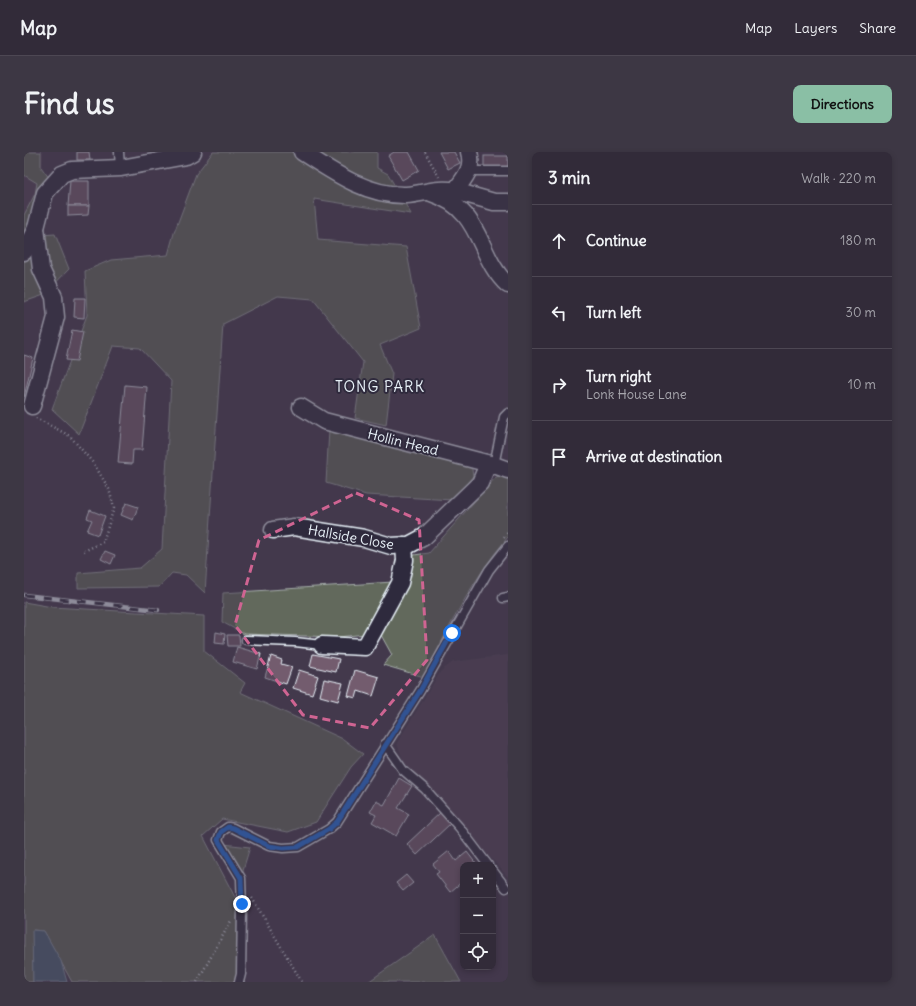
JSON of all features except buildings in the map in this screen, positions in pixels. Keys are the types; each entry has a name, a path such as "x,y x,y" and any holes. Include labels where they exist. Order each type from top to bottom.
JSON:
{"street":[{"path":"24,252 36,228 45,193 62,174 72,170 120,160 186,156 193,152"},
{"path":"302,152 343,177 372,191 406,195 425,191 451,190 494,202 508,202"},
{"path":"451,190 470,171 472,161 469,152"},
{"path":"425,191 449,201 471,220 500,277 508,285"},
{"path":"32,406 56,317 54,297 41,269 36,228"},
{"name":"Hollin Head","path":"301,407 324,421 497,466"},
{"name":"Hallside Close","path":"273,530 294,527 364,538 391,546 409,545 424,537 497,466"},
{"path":"322,645 366,647 400,583 405,560 404,545"}],"lane":[{"path":"470,171 508,172"},
{"path":"497,466 504,417 508,413"},
{"path":"239,982 241,974 241,878 218,840 221,832 228,827 269,846 283,848 298,847 329,829 337,822 420,691 489,570 508,546"},
{"path":"246,640 295,642 322,645"},
{"path":"385,744 403,770 425,789 459,827 486,862"},
{"path":"496,875 506,888"}],"path":[{"path":"425,152 451,190"},
{"path":"32,406 36,420 70,436 94,464 112,495 114,508 103,542 84,551"},
{"path":"241,878 302,982"},
{"path":"197,982 234,917"}],"highlighted area":[{"path":"356,493 419,520 427,660 370,728 303,715 235,625 259,540"}],"shaded area":[{"path":"24,152 43,152 40,207 24,235"},
{"path":"508,655 508,877 404,762 397,743 441,671 453,662"}],"green space":[{"path":"24,152 41,152 41,167 52,182 27,236 55,234 69,269 44,295 24,302 24,215 35,194 37,183 24,175"},
{"path":"213,152 377,152 377,168 388,174 411,214 314,199 318,240 406,247 421,328 380,345 392,374 386,425 355,418 363,362 313,299 278,296 223,324 205,593 186,575 172,573 159,587 78,588 78,573 140,568 162,549 171,381 140,348 113,346 79,434 52,409 87,315 85,271 111,260 168,255 174,233 196,174"},
{"path":"329,430 471,464 473,476 468,482 469,485 453,500 366,495 326,483"},
{"path":"501,474 508,476 508,537 483,569 472,586 424,677 383,665 392,655 381,635 414,555 429,553 495,478"},
{"path":"393,582 366,634 338,637 244,634 222,622 223,593"},
{"path":"24,602 52,607 204,616 204,651 245,683 240,692 343,739 363,754 351,767 316,822 288,832 222,819 203,836 238,903 237,974 234,982 72,982 44,931 33,930 33,982 24,982"},
{"path":"223,844 250,847 242,873"},
{"path":"435,935 461,982 368,982"}],"water":[{"path":"32,930 44,931 61,961 67,982 33,982"}],"railway":[{"path":"24,595 158,610"}],"district":[{"name":"TONG PARK","path":"380,386"}],"route":[{"path":"242,904 241,878 218,840 221,832 228,827 233,828 269,846 283,848 298,847 329,829 337,822 420,691 452,633"}]}
